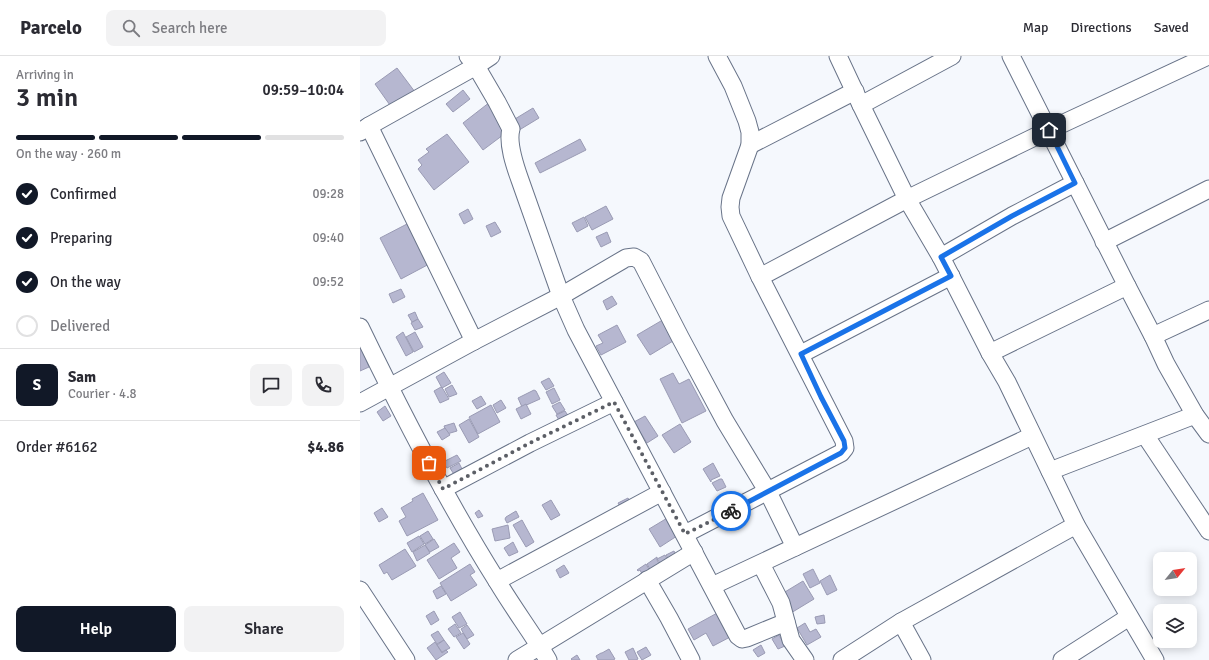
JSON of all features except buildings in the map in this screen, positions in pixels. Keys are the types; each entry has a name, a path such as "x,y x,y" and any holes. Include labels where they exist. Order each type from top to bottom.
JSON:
{"street":[{"path":"474,341 364,129 472,61 491,56"},
{"path":"685,534 841,453 845,448 844,441 801,354 760,277 731,216 731,198 750,145 750,132 733,86 717,56"},
{"path":"838,56 907,199 941,257 990,353 1007,382 1076,525 1155,660"},
{"path":"750,145 952,56"},
{"path":"1011,56 1166,364 1195,415 1209,434"},
{"path":"760,277 907,199 1049,130 1208,56"},
{"path":"472,61 498,102 511,129 509,135 514,162 561,296 576,330 738,636 742,639 786,622"},
{"path":"941,257 1012,216 1075,183"},
{"path":"1104,242 1209,189"},
{"path":"360,403 561,296 626,258 634,257 641,261 725,421 768,492 795,547"},
{"path":"801,354 951,276"},
{"path":"990,353 1127,286"},
{"path":"1153,336 1209,310"},
{"path":"360,328 389,387 443,489 497,581 544,653"},
{"path":"443,489 530,443 614,402"},
{"path":"1050,471 1195,415"},
{"path":"1145,435 1209,531"},
{"path":"712,586 1032,436"},
{"path":"497,581 662,492"},
{"path":"842,660 901,622 1076,525"},
{"path":"517,660 544,653 647,580 694,552"},
{"path":"761,564 781,603 791,640 805,660"},
{"path":"647,580 691,660"},
{"path":"360,590 406,660"},
{"path":"1062,660 1129,617"},
{"path":"901,622 922,660"}],"way so far":[{"path":"429,463 443,489 530,443 614,402 685,534 731,511"}],"route":[{"path":"731,511 841,453 845,448 844,441 801,354 951,276 941,257 1012,216 1075,183 1049,130"}]}
